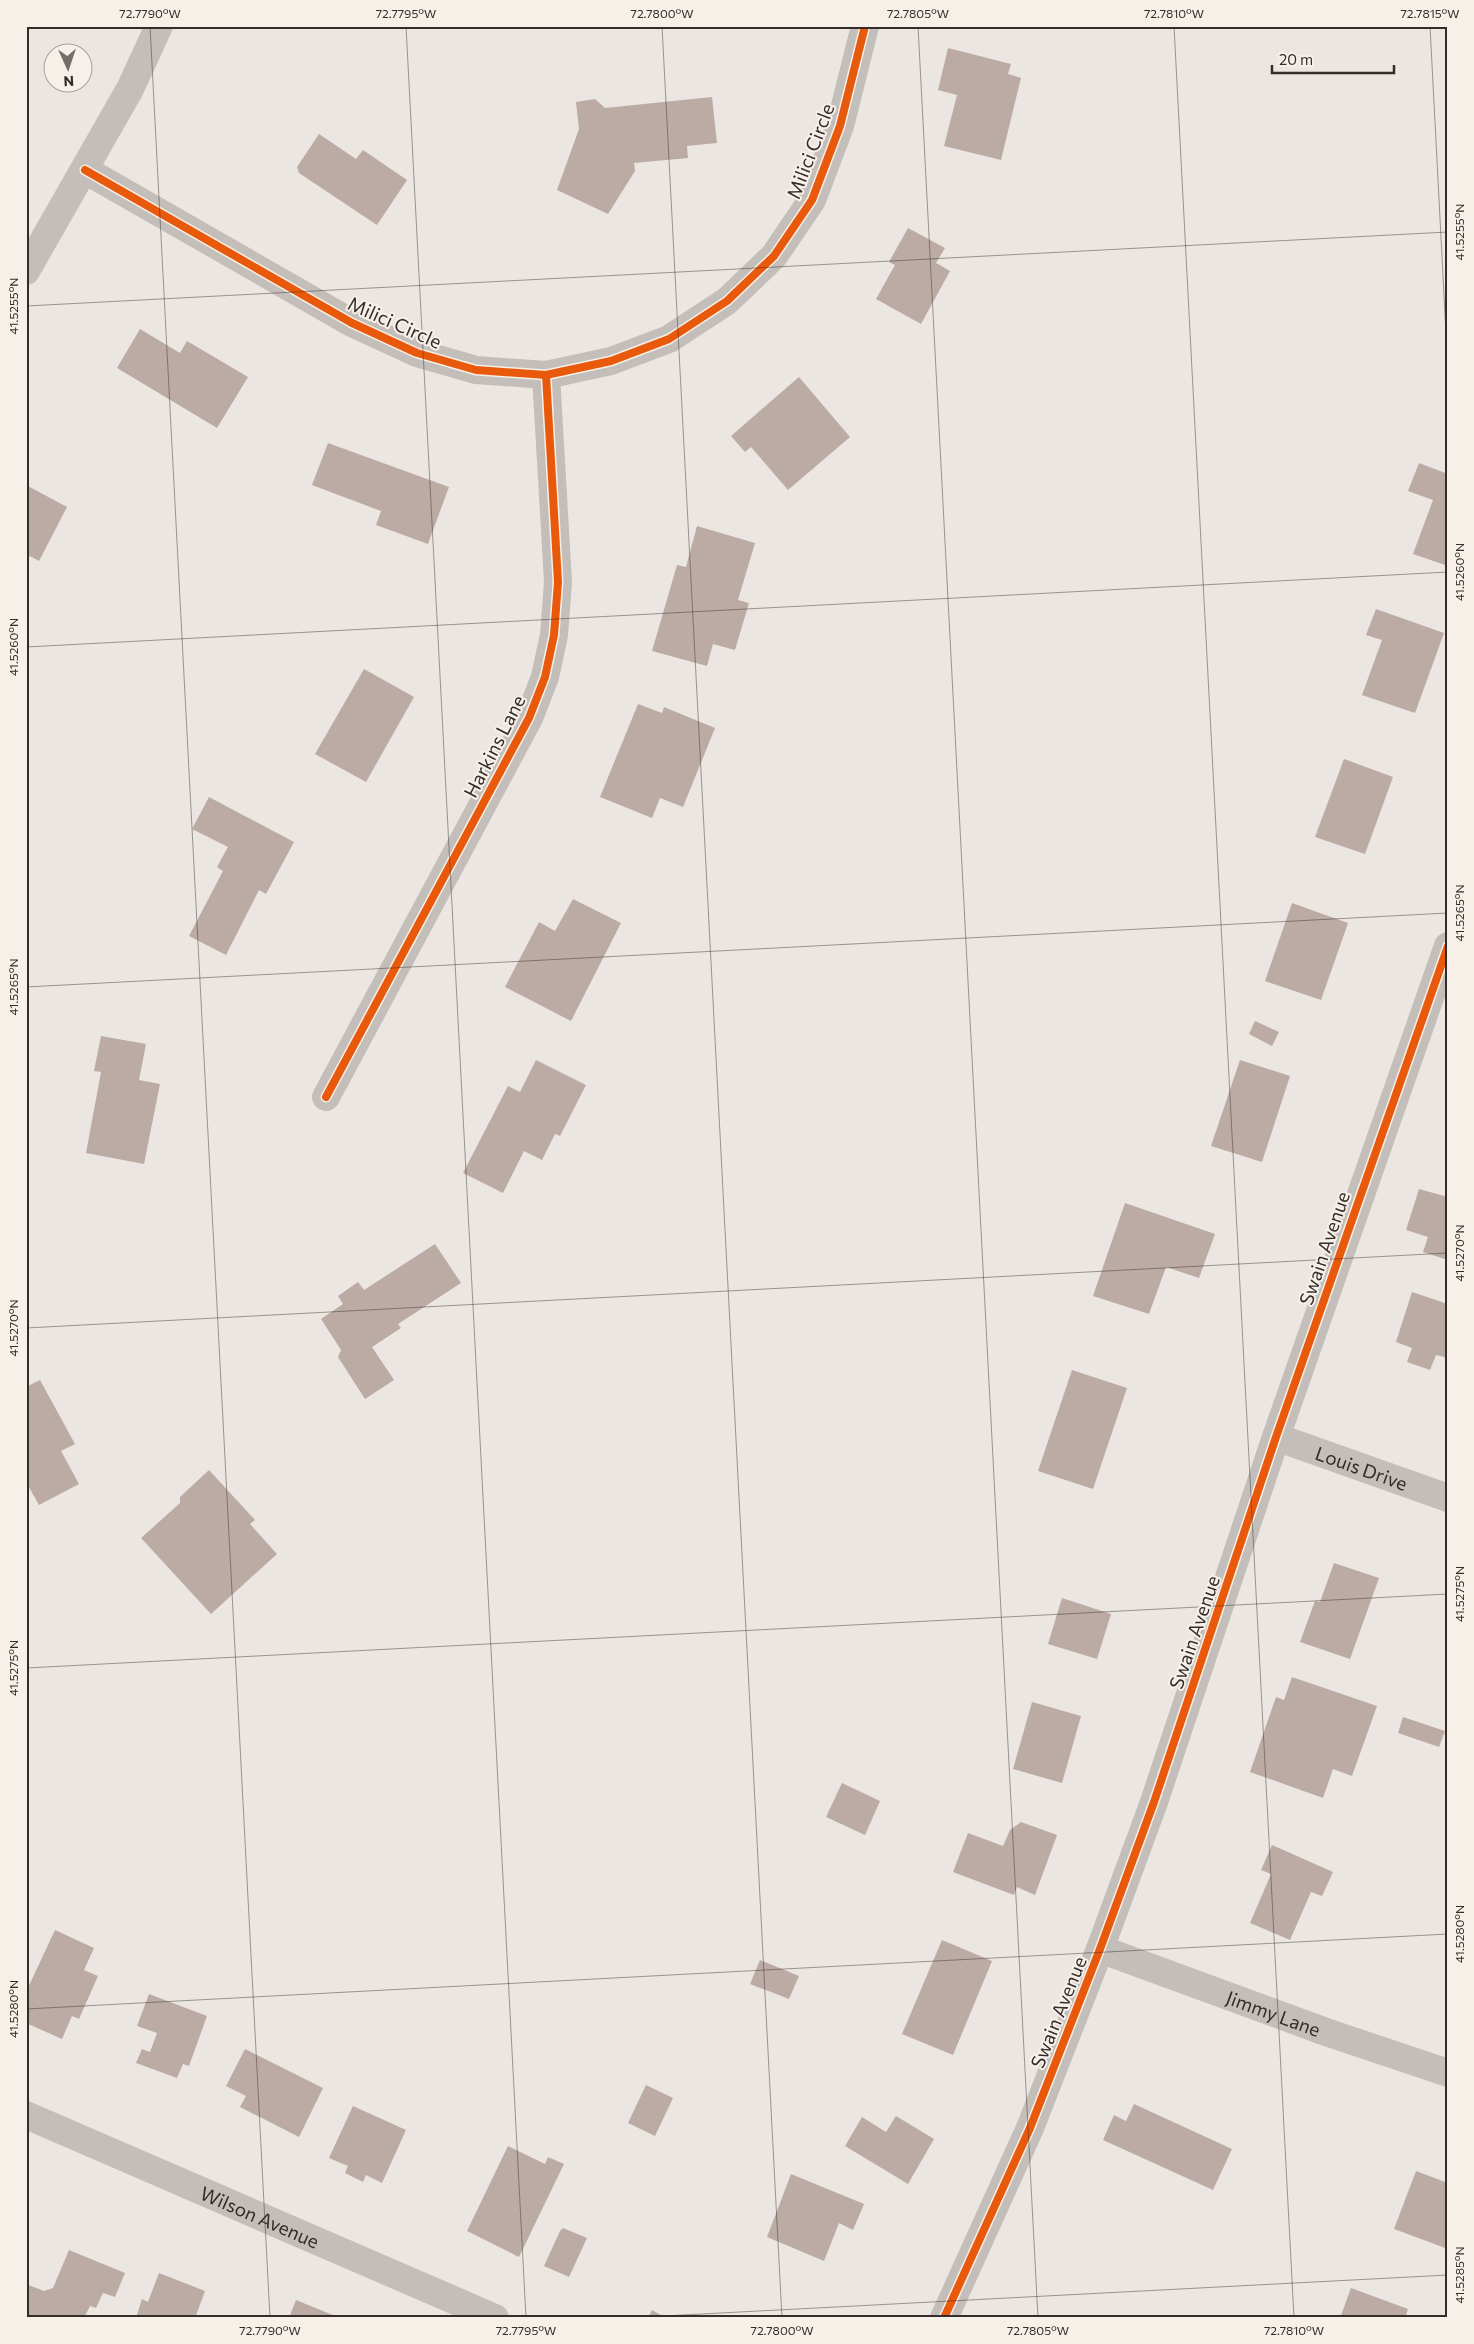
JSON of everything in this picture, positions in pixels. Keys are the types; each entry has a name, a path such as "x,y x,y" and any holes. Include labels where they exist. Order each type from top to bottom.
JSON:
{"street":[{"path":"26,272 130,89 159,26"},
{"name":"Milici Circle","path":"85,170 352,323 417,353 476,370 546,375 611,361 669,338 727,301 774,256 812,200 840,126 865,26"},
{"name":"Harkins Lane","path":"326,1097 529,718 545,677 554,635 558,582 546,375"},
{"name":"Swain Avenue","path":"944,2318 1030,2128 1100,1949 1154,1802 1276,1437 1448,946"},
{"name":"Louis Drive","path":"1276,1437 1448,1498"},
{"name":"Jimmy Lane","path":"1100,1949 1326,2032 1448,2073"},
{"name":"Wilson Avenue","path":"26,2115 494,2318"}],"building":[{"path":"948,48 1011,64 1008,74 1021,78 1001,160 944,146 957,95 938,90"},
{"path":"712,97 717,143 687,146 688,158 634,163 635,171 608,214 557,190 579,129 576,102 595,99 605,108"},
{"path":"319,134 356,159 363,150 407,180 377,225 299,173 297,167"},
{"path":"908,228 945,248 936,263 950,271 921,324 876,299 895,265 889,262"},
{"path":"140,329 180,353 187,341 248,377 217,428 117,368"},
{"path":"799,377 850,437 788,490 751,447 745,452 731,436"},
{"path":"328,443 449,487 428,544 376,525 381,511 312,485"},
{"path":"1419,463 1448,474 1448,566 1413,554 1433,500 1408,491"},
{"path":"26,485 67,507 39,561 30,556 26,562"},
{"path":"697,526 755,543 738,600 749,603 735,650 713,644 707,666 652,651 677,565 686,567"},
{"path":"1376,609 1444,633 1415,713 1362,695 1382,640 1366,635"},
{"path":"364,669 414,697 366,782 315,754"},
{"path":"638,704 662,713 664,707 715,728 683,807 660,798 652,818 600,797"},
{"path":"1344,759 1393,777 1365,854 1315,837"},
{"path":"209,797 294,842 266,894 259,890 226,955 189,936 223,871 217,867 228,847 192,829"},
{"path":"573,899 621,923 571,1021 505,987 539,922 555,931"},
{"path":"1292,903 1348,923 1321,1000 1265,981"},
{"path":"1255,1021 1279,1032 1272,1046 1249,1034"},
{"path":"101,1036 146,1044 139,1080 160,1084 144,1164 86,1153 101,1072 94,1071"},
{"path":"536,1060 586,1085 560,1136 555,1134 542,1160 524,1151 503,1193 463,1173 508,1086 520,1092"},
{"path":"1240,1060 1290,1076 1262,1162 1211,1146"},
{"path":"1419,1189 1448,1197 1448,1260 1423,1252 1428,1237 1406,1230"},
{"path":"1125,1203 1215,1234 1199,1278 1166,1267 1149,1314 1093,1296"},
{"path":"435,1244 461,1283 398,1324 401,1328 372,1347 394,1380 365,1399 338,1357 341,1350 321,1319 343,1304 338,1296 358,1282 364,1290"},
{"path":"1412,1292 1448,1304 1448,1358 1436,1355 1430,1370 1407,1362 1412,1348 1396,1342"},
{"path":"1072,1370 1127,1388 1093,1489 1038,1471"},
{"path":"40,1380 75,1444 61,1451 79,1484 39,1505 26,1482 26,1387"},
{"path":"209,1470 255,1520 250,1524 277,1554 211,1614 141,1538 180,1503 180,1497"},
{"path":"1334,1563 1379,1578 1350,1659 1300,1642 1315,1601 1320,1602"},
{"path":"1062,1598 1111,1614 1097,1659 1048,1644"},
{"path":"1292,1677 1377,1706 1352,1776 1333,1769 1323,1798 1250,1772 1276,1697 1284,1700"},
{"path":"1032,1702 1081,1716 1062,1783 1013,1769"},
{"path":"1403,1717 1445,1731 1439,1747 1398,1733"},
{"path":"842,1783 880,1801 865,1835 826,1817"},
{"path":"1021,1822 1057,1835 1035,1895 1017,1887 1014,1895 953,1872 968,1833 1003,1846 1010,1830"},
{"path":"1272,1845 1333,1872 1322,1896 1311,1892 1290,1940 1250,1923 1271,1874 1261,1870"},
{"path":"55,1930 94,1948 84,1970 98,1976 79,2019 72,2016 62,2039 26,2023 26,1992"},
{"path":"942,1940 992,1961 953,2055 902,2034"},
{"path":"760,1960 799,1976 789,1999 750,1984"},
{"path":"149,1994 207,2016 189,2066 183,2064 177,2078 136,2063 142,2049 150,2052 157,2033 137,2026"},
{"path":"245,2049 323,2088 299,2137 240,2107 246,2096 226,2086"},
{"path":"646,2085 673,2098 655,2136 628,2123"},
{"path":"1134,2104 1232,2149 1213,2190 1103,2140 1114,2115 1126,2121"},
{"path":"353,2106 406,2130 382,2183 366,2175 363,2182 345,2173 348,2166 329,2158"},
{"path":"896,2116 934,2139 908,2184 845,2146 862,2117 886,2132"},
{"path":"508,2146 545,2164 548,2157 564,2164 519,2257 467,2231"},
{"path":"1416,2171 1448,2183 1448,2249 1394,2229"},
{"path":"791,2174 864,2204 853,2230 839,2223 824,2261 767,2237"},
{"path":"563,2228 587,2238 569,2277 544,2266"},
{"path":"69,2250 125,2273 115,2297 103,2293 96,2308 90,2306 84,2318 26,2318 26,2284 44,2291 53,2288"},
{"path":"159,2273 205,2291 195,2318 136,2318 142,2299 148,2302"},
{"path":"1351,2288 1408,2309 1405,2318 1340,2318"},
{"path":"296,2300 340,2318 289,2318"},
{"path":"652,2310 666,2318 648,2318"}],"cycle path":[{"path":"85,170 352,323 417,353 476,370 546,375 611,361 669,339 727,301 774,256 812,200 840,126 865,26"},
{"path":"326,1097 529,718 545,677 554,635 558,582 546,375"},
{"path":"944,2318 1030,2128 1100,1949 1154,1802 1276,1437 1448,946"}]}
